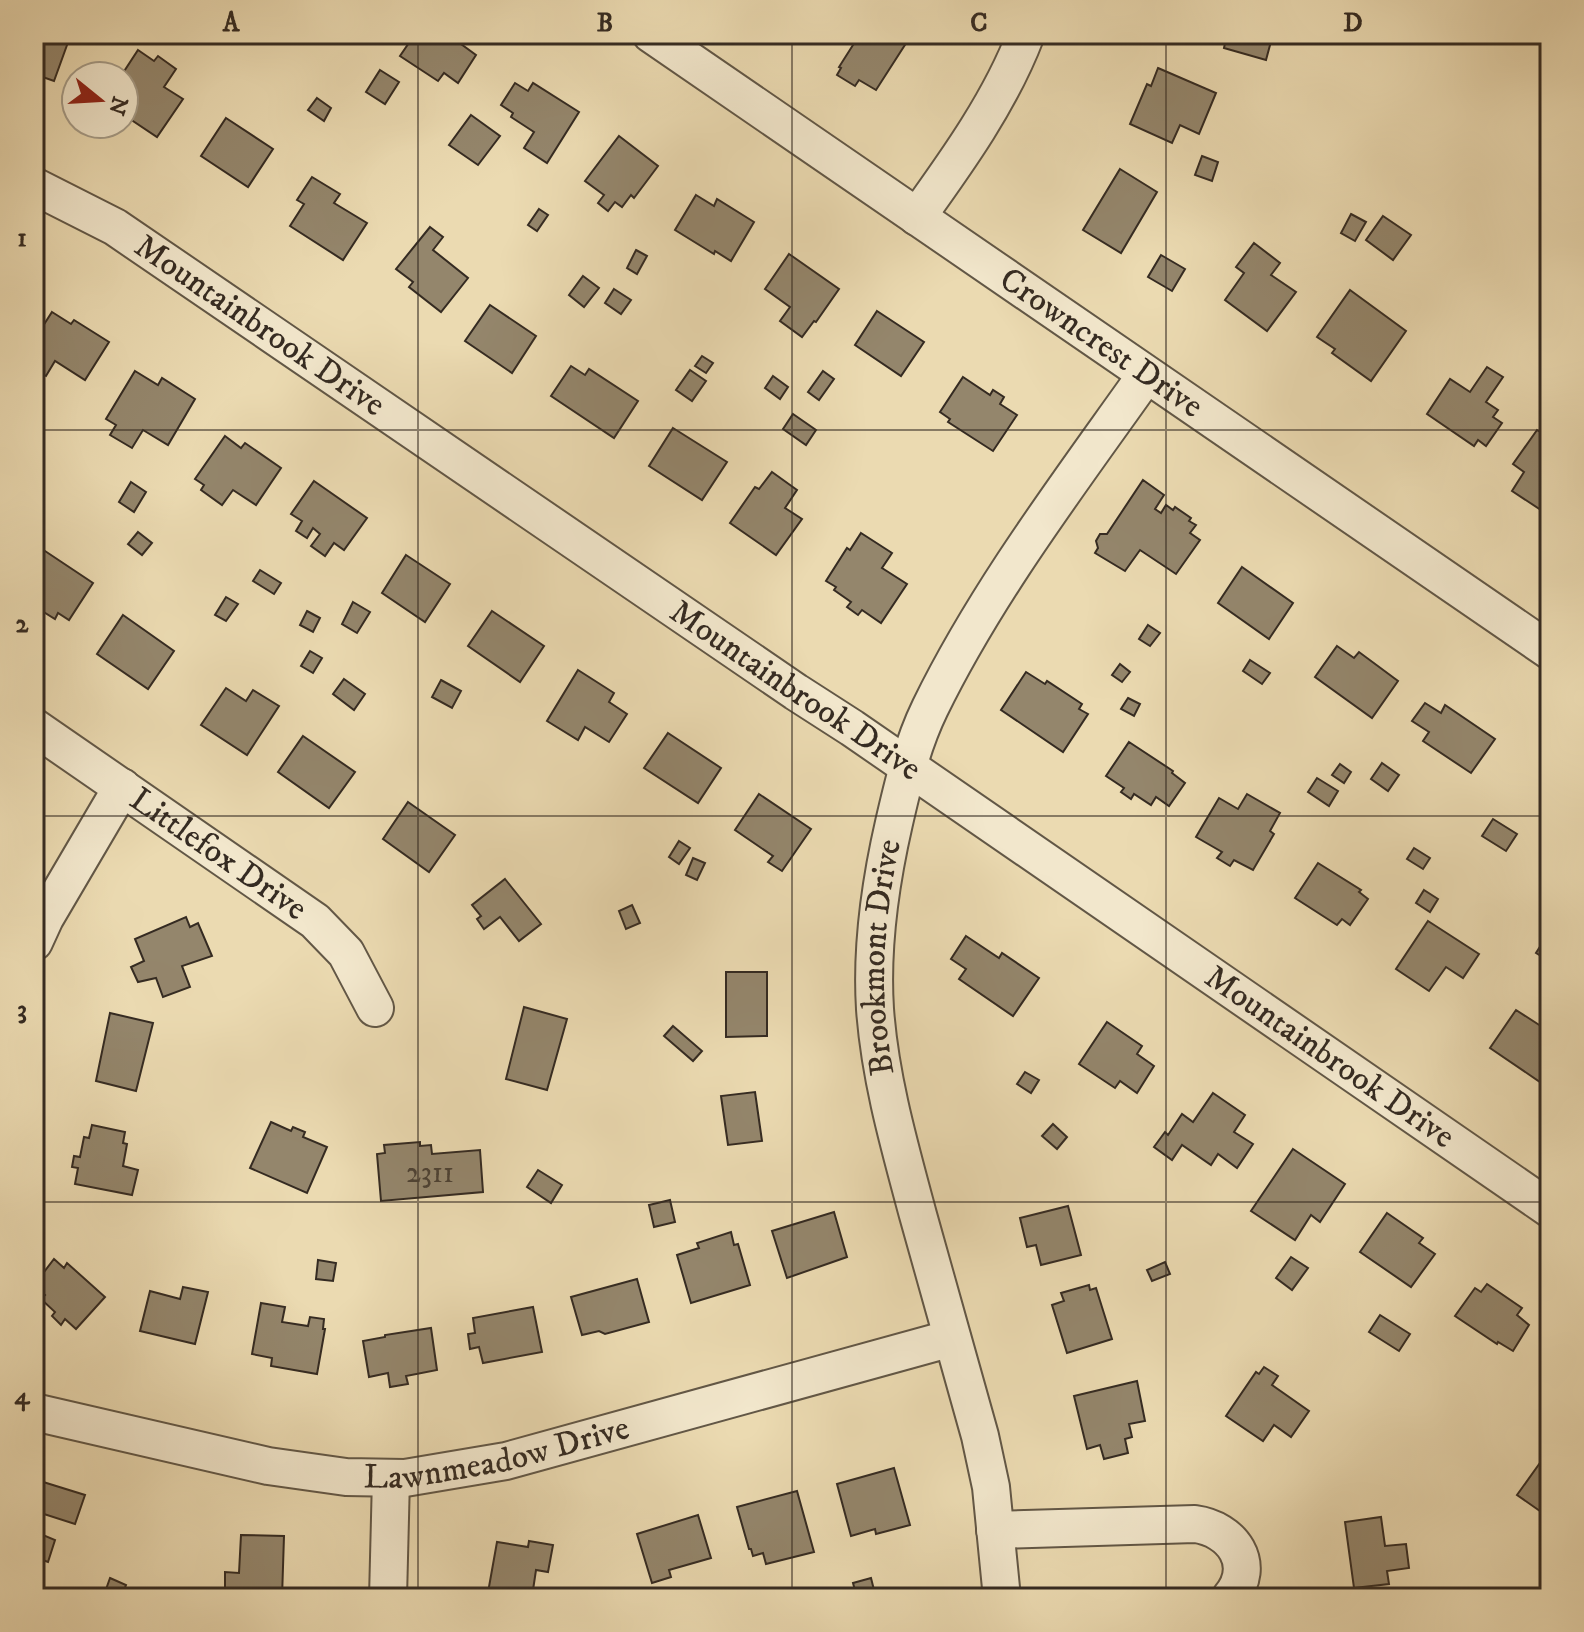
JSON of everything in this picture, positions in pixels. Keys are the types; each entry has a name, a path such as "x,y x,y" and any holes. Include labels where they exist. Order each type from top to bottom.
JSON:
{"street":[{"name":"Crowncrest Drive","path":"651,34 1550,651"},
{"path":"917,217 956,162 1004,83 1026,34"},
{"name":"Mountainbrook Drive","path":"34,186 115,227 852,728 1550,1209"},
{"name":"Brookmont Drive","path":"1002,1598 991,1487 980,1436 896,1134 875,1009 877,921 887,856 907,767 928,711 965,641 1146,375"},
{"name":"Littlefox Drive","path":"34,727 315,921 346,953 375,1008"},
{"path":"34,942 122,787"},
{"name":"Lawnmeadow Drive","path":"34,1412 268,1466 346,1477 405,1478 506,1461 952,1338"},
{"path":"388,1598 391,1478"},
{"path":"995,1530 1210,1526 1224,1533 1241,1559 1237,1590 1230,1598"}],"building":[{"path":"34,34 71,34 54,81 34,74"},
{"path":"415,34 468,34 461,44 476,55 458,83 444,73 438,81 400,56"},
{"path":"860,34 905,34 910,37 876,90 859,80 855,86 837,75"},
{"path":"1227,34 1273,34 1266,60 1224,48"},
{"path":"138,50 154,61 158,56 176,69 164,87 183,99 157,137 140,126 140,60 131,60"},
{"path":"1158,68 1216,93 1199,134 1180,125 1172,143 1130,124 1147,84 1151,86"},
{"path":"380,70 399,82 385,104 366,92"},
{"path":"515,83 528,91 533,83 579,112 547,163 524,148 534,132 511,117 513,113 501,105"},
{"path":"317,98 331,108 324,121 308,110"},
{"path":"471,115 500,136 478,165 449,145"},
{"path":"226,118 273,149 248,187 201,156"},
{"path":"619,136 658,166 634,198 631,195 622,207 615,202 608,211 598,203 604,195 585,181"},
{"path":"1202,156 1218,162 1212,181 1195,175"},
{"path":"1120,169 1157,192 1121,253 1083,230"},
{"path":"312,177 340,194 334,203 367,223 343,260 290,226 304,204 297,200"},
{"path":"696,195 714,206 717,199 754,222 731,261 675,230"},
{"path":"539,209 548,215 537,231 528,225"},
{"path":"1351,214 1366,222 1355,241 1341,233"},
{"path":"1383,216 1411,235 1393,260 1366,240"},
{"path":"430,227 443,237 433,250 468,278 441,312 409,287 413,282 396,269"},
{"path":"1254,243 1280,263 1271,275 1296,292 1267,331 1225,300 1244,273 1236,267"},
{"path":"636,250 647,256 637,274 627,268"},
{"path":"789,254 839,289 802,337 780,321 790,307 765,289"},
{"path":"1161,255 1185,269 1172,291 1148,277"},
{"path":"583,276 599,288 584,307 569,295"},
{"path":"614,289 631,300 621,314 605,303"},
{"path":"1350,290 1406,331 1371,381 1332,353 1335,349 1317,337"},
{"path":"490,305 536,336 512,373 465,341"},
{"path":"877,311 924,342 901,376 855,345"},
{"path":"52,312 71,324 74,320 109,342 85,380 55,361 46,376 34,369 34,359 39,350 34,346 34,340"},
{"path":"702,356 713,363 706,373 695,366"},
{"path":"571,366 585,375 589,369 638,401 614,438 551,396"},
{"path":"1487,367 1503,377 1486,402 1498,410 1493,417 1502,423 1486,446 1478,440 1474,446 1427,414 1450,379 1470,392"},
{"path":"690,370 706,381 692,401 676,390"},
{"path":"135,371 158,385 162,378 195,399 168,445 143,430 132,448 110,435 116,425 106,419"},
{"path":"823,371 834,379 819,400 808,392"},
{"path":"773,376 788,387 780,399 765,388"},
{"path":"963,377 990,395 993,390 1004,397 1000,404 1017,415 993,451 948,422 950,419 940,412"},
{"path":"793,414 816,430 806,445 783,429"},
{"path":"673,428 727,462 702,500 649,466"},
{"path":"1537,430 1550,438 1550,516 1512,491 1524,472 1513,464"},
{"path":"225,436 241,448 245,443 281,468 256,505 233,490 222,505 201,490 204,485 195,479"},
{"path":"772,472 797,490 785,508 802,519 776,555 730,523 755,487 759,489"},
{"path":"1143,480 1164,495 1155,509 1161,513 1166,505 1173,510 1175,507 1196,525 1190,533 1200,540 1176,574 1140,550 1125,571 1095,553 1100,534 1107,534"},
{"path":"314,481 367,518 344,550 334,543 325,556 311,546 320,534 313,528 307,538 296,531 302,521 291,514"},
{"path":"131,482 146,492 134,512 119,502"},
{"path":"138,532 152,543 142,555 128,544"},
{"path":"861,533 892,553 882,568 907,584 881,623 862,610 858,615 847,607 851,602 826,581 847,548 850,550"},
{"path":"42,549 93,583 69,620 58,613 55,619 34,606 34,561"},
{"path":"406,555 450,584 425,622 382,593"},
{"path":"1242,567 1293,603 1269,639 1218,603"},
{"path":"260,570 281,583 274,594 253,581"},
{"path":"226,597 238,604 226,621 215,615"},
{"path":"353,602 370,612 357,633 342,624"},
{"path":"307,611 320,618 313,632 300,625"},
{"path":"492,611 544,646 520,682 468,646"},
{"path":"123,615 174,651 148,689 97,654"},
{"path":"1148,625 1160,633 1150,646 1139,639"},
{"path":"1337,646 1354,658 1359,652 1398,681 1372,718 1315,677"},
{"path":"310,651 322,658 313,673 301,666"},
{"path":"1250,660 1270,673 1262,684 1243,671"},
{"path":"1120,664 1130,672 1122,682 1112,675"},
{"path":"578,670 614,693 609,702 627,714 609,742 585,727 578,740 547,721"},
{"path":"1026,672 1045,684 1047,681 1082,704 1079,709 1088,714 1063,752 1001,710"},
{"path":"344,679 365,694 354,710 333,694"},
{"path":"441,680 461,691 452,708 432,697"},
{"path":"226,688 246,701 253,690 279,706 247,755 201,725"},
{"path":"1128,698 1140,704 1134,716 1121,709"},
{"path":"1425,703 1441,713 1445,705 1495,739 1471,773 1423,741 1429,732 1412,721"},
{"path":"668,733 721,768 698,803 644,768"},
{"path":"303,736 355,772 329,808 278,772"},
{"path":"1129,742 1173,771 1185,783 1169,806 1156,797 1151,805 1134,794 1131,799 1121,792 1124,788 1106,776"},
{"path":"1382,763 1399,775 1388,791 1371,779"},
{"path":"1340,764 1351,772 1344,783 1332,775"},
{"path":"1317,778 1338,791 1329,806 1308,792"},
{"path":"759,794 811,829 782,871 768,862 773,856 735,830"},
{"path":"1247,794 1280,813 1270,831 1274,834 1253,870 1234,860 1230,866 1217,858 1222,852 1196,837 1219,798 1238,809"},
{"path":"408,802 455,835 429,872 383,839"},
{"path":"1493,819 1517,834 1506,851 1482,836"},
{"path":"679,841 690,848 679,864 669,857"},
{"path":"1414,848 1430,858 1423,869 1407,859"},
{"path":"693,858 705,863 697,880 686,875"},
{"path":"1318,863 1361,890 1359,892 1368,899 1350,925 1342,919 1337,925 1295,898"},
{"path":"505,879 541,924 519,941 500,917 484,929 477,919 481,916 472,905"},
{"path":"1424,890 1438,899 1430,912 1416,903"},
{"path":"632,905 640,923 626,929 619,911"},
{"path":"186,917 190,927 198,923 212,956 182,966 190,987 163,997 156,978 138,982 131,967 144,961 135,939"},
{"path":"1428,921 1479,954 1463,978 1446,967 1429,991 1396,969"},
{"path":"966,936 999,958 1002,953 1039,978 1013,1016 959,979 966,969 951,959"},
{"path":"1543,942 1550,947 1546,959 1536,953"},
{"path":"726,972 767,972 767,1036 726,1037"},
{"path":"524,1007 567,1019 547,1090 506,1079"},
{"path":"1516,1010 1550,1032 1550,1068 1540,1082 1490,1048"},
{"path":"110,1013 153,1023 136,1091 96,1081"},
{"path":"1107,1022 1142,1046 1137,1054 1154,1066 1137,1093 1120,1081 1115,1088 1079,1064"},
{"path":"673,1026 702,1051 693,1061 664,1036"},
{"path":"1025,1072 1039,1080 1031,1093 1017,1084"},
{"path":"755,1092 762,1141 728,1145 721,1096"},
{"path":"1213,1093 1245,1115 1234,1132 1253,1144 1237,1168 1218,1154 1211,1165 1182,1145 1172,1160 1154,1147 1165,1132 1168,1135 1182,1114 1193,1122"},
{"path":"271,1122 291,1131 293,1127 305,1132 303,1137 327,1147 307,1193 250,1168"},
{"path":"1053,1124 1067,1137 1057,1149 1042,1136"},
{"path":"92,1125 125,1132 123,1143 127,1144 123,1166 138,1170 132,1195 75,1184 78,1168 72,1167 74,1156 80,1157 84,1137 89,1138"},
{"path":"420,1142 420,1146 431,1145 432,1154 480,1150 483,1192 381,1201 377,1154 385,1153 384,1145"},
{"path":"1293,1149 1345,1184 1320,1222 1311,1215 1295,1240 1251,1211"},
{"path":"538,1170 562,1185 551,1203 527,1187"},
{"path":"670,1200 675,1222 654,1227 649,1205"},
{"path":"1068,1206 1081,1255 1041,1265 1036,1245 1027,1247 1020,1218"},
{"path":"834,1212 847,1257 787,1278 772,1231"},
{"path":"1387,1213 1423,1238 1419,1243 1435,1254 1411,1287 1360,1252"},
{"path":"731,1232 734,1245 738,1244 750,1285 691,1303 677,1255 699,1248 697,1243"},
{"path":"1291,1257 1308,1268 1292,1290 1276,1278"},
{"path":"54,1259 64,1268 67,1263 105,1297 76,1329 65,1319 61,1325 52,1316 55,1312 41,1299 45,1295 34,1285"},
{"path":"318,1260 336,1263 333,1281 316,1279"},
{"path":"1165,1262 1170,1274 1152,1281 1147,1270"},
{"path":"637,1279 649,1322 605,1334 599,1331 582,1335 571,1297"},
{"path":"1487,1284 1522,1308 1517,1315 1529,1325 1513,1351 1455,1316 1475,1288 1481,1292"},
{"path":"1089,1285 1090,1290 1096,1288 1112,1339 1067,1353 1052,1305 1064,1301 1061,1293"},
{"path":"183,1287 208,1292 195,1344 140,1331 150,1291 180,1299"},
{"path":"261,1303 285,1307 282,1322 308,1326 310,1317 324,1319 317,1374 271,1366 272,1358 252,1354"},
{"path":"533,1307 542,1352 483,1363 479,1347 470,1349 468,1334 475,1333 473,1318"},
{"path":"1380,1315 1410,1334 1399,1351 1369,1332"},
{"path":"431,1328 437,1370 406,1376 408,1384 390,1387 388,1373 369,1377 363,1341"},
{"path":"1264,1367 1278,1376 1272,1385 1309,1411 1291,1437 1274,1425 1263,1441 1226,1416 1256,1372 1259,1374"},
{"path":"1137,1381 1145,1421 1129,1424 1132,1437 1125,1439 1128,1453 1104,1459 1100,1445 1087,1449 1074,1396"},
{"path":"1547,1453 1550,1455 1550,1518 1517,1495"},
{"path":"894,1468 910,1525 876,1534 875,1529 851,1536 837,1484"},
{"path":"40,1481 85,1495 75,1524 44,1514 38,1533 55,1540 48,1562 34,1557 34,1486 37,1488"},
{"path":"797,1491 814,1552 766,1564 763,1553 753,1556 749,1549 737,1507"},
{"path":"698,1515 711,1558 669,1570 671,1577 652,1583 637,1534"},
{"path":"1381,1517 1385,1546 1406,1544 1409,1568 1387,1571 1389,1584 1354,1588 1345,1522"},
{"path":"241,1535 284,1536 282,1598 225,1593 225,1572 239,1573"},
{"path":"529,1541 553,1545 548,1572 536,1570 533,1590 561,1595 561,1598 487,1598 497,1542 528,1547"},
{"path":"110,1578 126,1585 121,1598 104,1595"},
{"path":"871,1578 876,1598 857,1598 853,1583"}]}
